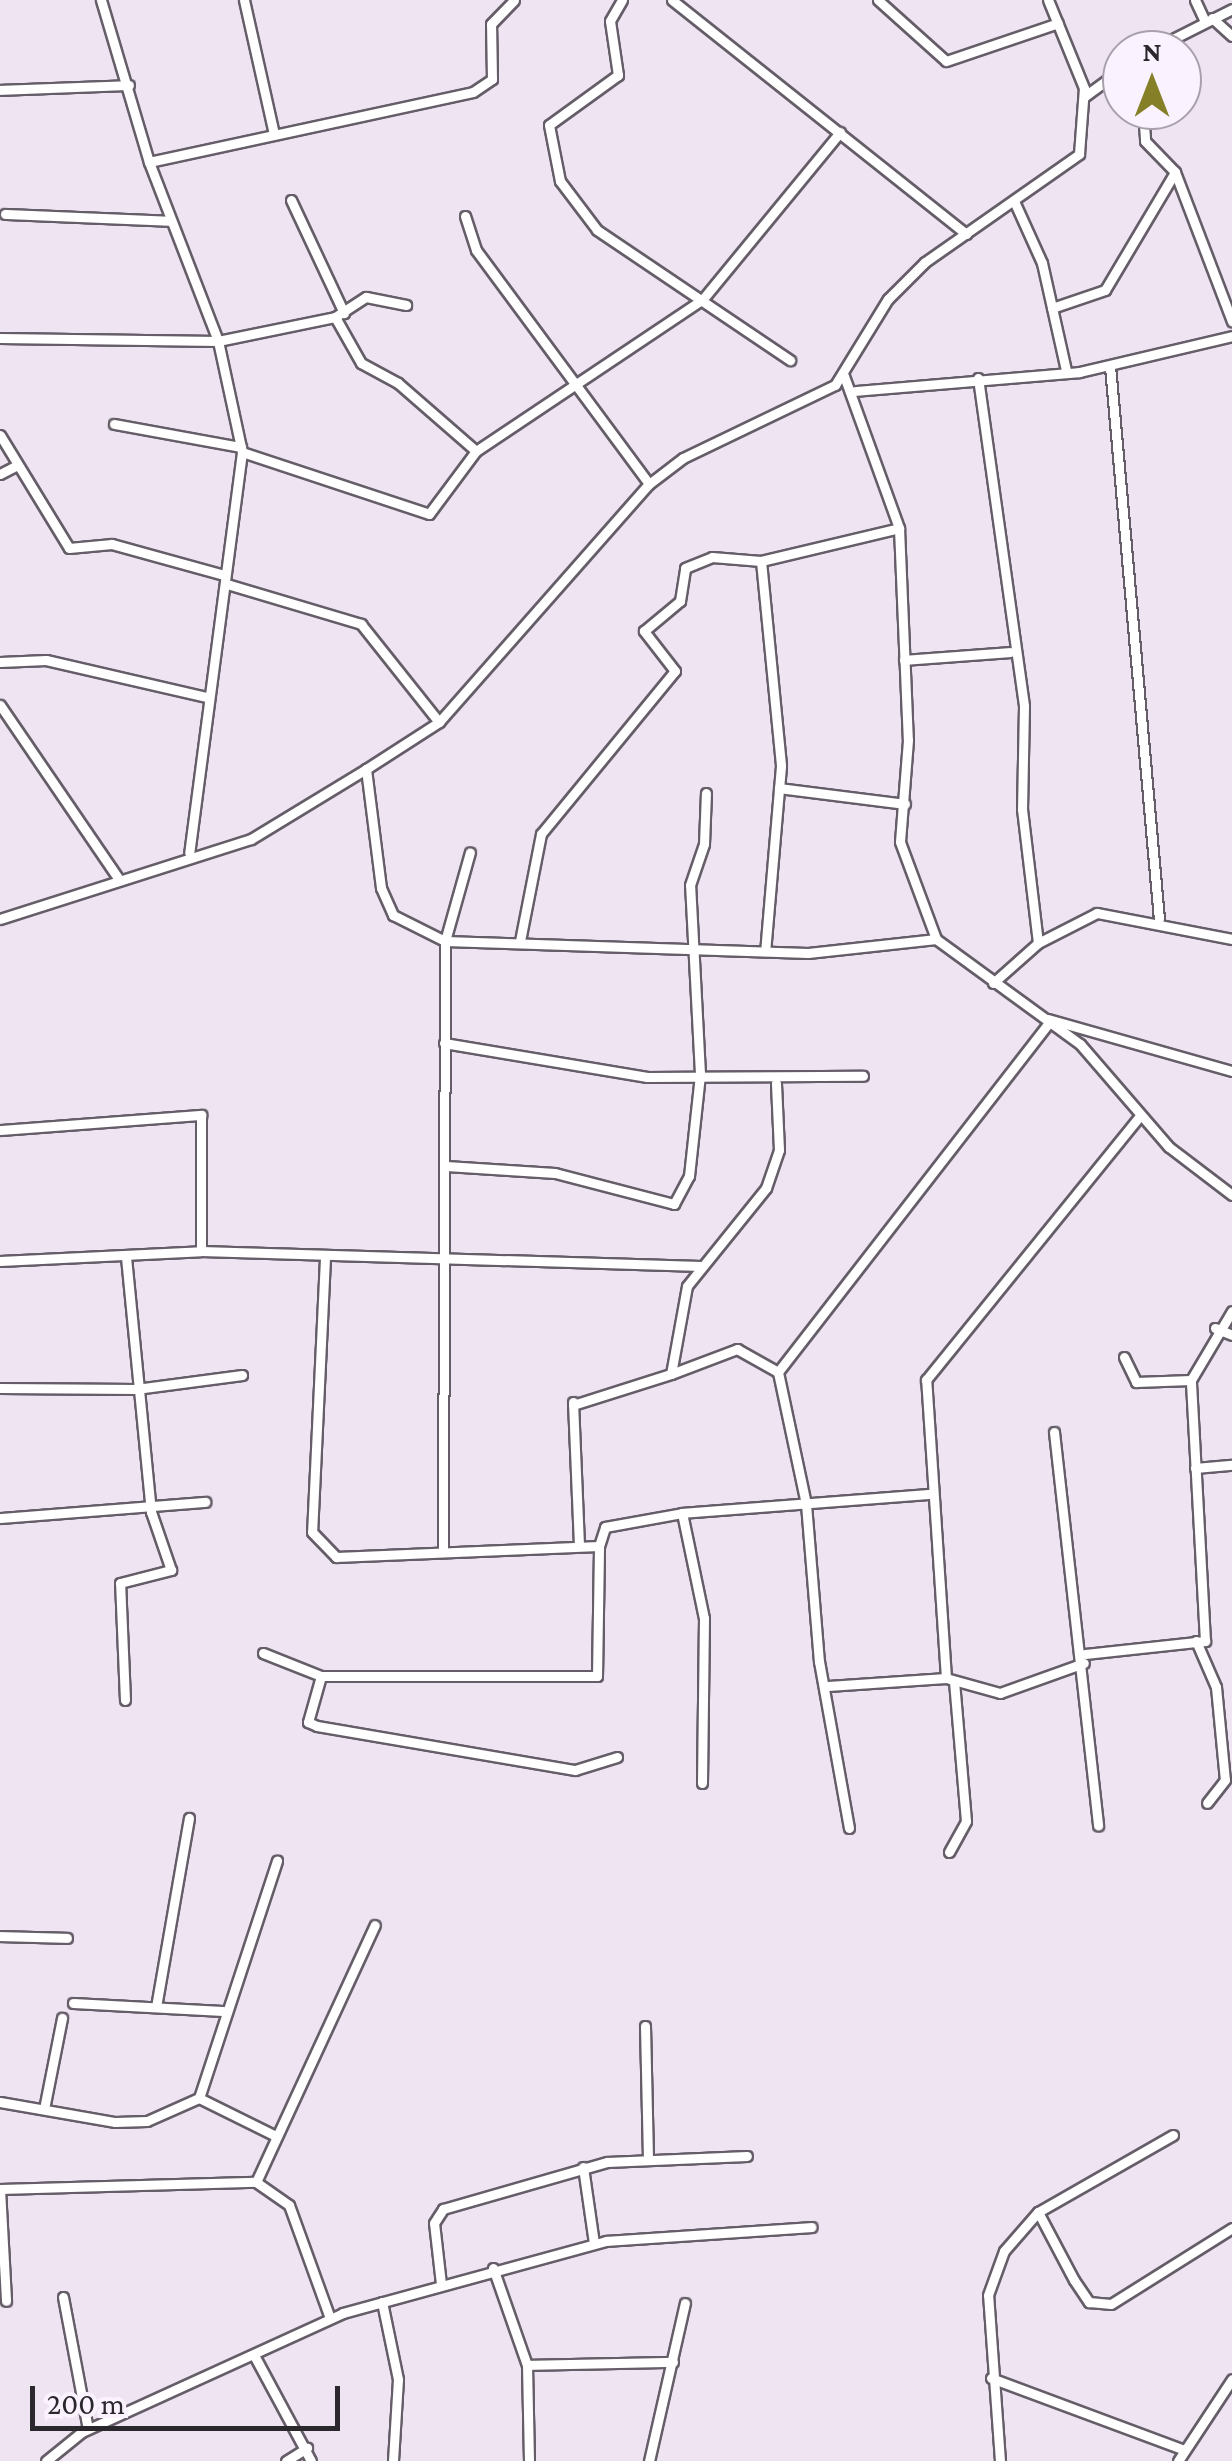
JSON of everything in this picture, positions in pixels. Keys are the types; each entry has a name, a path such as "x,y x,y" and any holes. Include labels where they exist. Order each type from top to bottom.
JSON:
{"street":[{"path":"101,0 149,162 218,342 242,450 206,697 189,853"},
{"path":"244,0 274,134"},
{"path":"149,162 472,92 492,80 491,24 514,0"},
{"path":"622,0 610,21 618,75 556,118 549,142 560,181 596,230 790,360"},
{"path":"672,0 966,234"},
{"path":"878,0 946,62 1058,23"},
{"path":"0,919 189,853 251,840 366,769 438,722 649,484 683,458 844,376 888,299 966,234 1079,154 1085,96 1048,0"},
{"path":"1195,0 1208,19 1232,36"},
{"path":"1188,30 1232,9"},
{"path":"1085,96 1102,84"},
{"path":"0,90 129,85"},
{"path":"1145,130 1146,141 1175,172 1232,322"},
{"path":"114,424 242,450 429,514 476,451 568,382 703,299 840,132"},
{"path":"1052,308 1105,290 1175,172"},
{"path":"291,200 361,364 398,383 476,451"},
{"path":"1014,201 1052,308 1066,370"},
{"path":"5,214 170,221"},
{"path":"464,216 476,250 568,382 649,484"},
{"path":"0,338 218,342 340,315 366,297 406,305"},
{"path":"855,391 1110,366 1232,336"},
{"path":"1110,366 1159,919"},
{"path":"844,376 855,391 898,528 905,804 900,842 936,939 1112,1072 1140,1116 1232,1194"},
{"path":"978,378 1010,652 1024,706 1022,809 1038,943"},
{"path":"0,435 69,548 112,544 361,624 438,722"},
{"path":"0,474 16,466"},
{"path":"520,941 541,834 675,671 644,631 680,601 685,568 712,558 762,561 898,528"},
{"path":"762,561 778,788 765,951"},
{"path":"904,660 1010,652"},
{"path":"0,662 46,660 206,697"},
{"path":"2,714 118,878"},
{"path":"366,769 381,888 393,915 446,940 765,951 892,950 936,939"},
{"path":"778,788 905,804"},
{"path":"446,1166 555,1173 674,1204 689,1176 700,1074 690,885 704,844 706,793"},
{"path":"443,1550 446,940 470,852"},
{"path":"993,983 1038,943 1097,912 1159,919 1232,939"},
{"path":"1048,1022 1232,1071"},
{"path":"778,1372 1048,1022"},
{"path":"444,1043 648,1077 700,1074 776,1082 863,1076"},
{"path":"671,1374 670,1343 701,1266 766,1188 779,1150 776,1082"},
{"path":"0,1130 201,1115 201,1251"},
{"path":"959,1703 950,1680 930,1494 926,1380 1140,1116"},
{"path":"0,1262 201,1251 324,1258 445,1256 701,1266"},
{"path":"125,1700 120,1584 171,1570 152,1512 136,1389 126,1254"},
{"path":"324,1258 312,1532 336,1557 443,1550 484,1556 579,1544 599,1546"},
{"path":"828,1686 950,1680 968,1690 1012,1691 1084,1658 1205,1641 1208,1613 1191,1380 1214,1328 1232,1311"},
{"path":"1214,1328 1232,1335"},
{"path":"579,1544 573,1402 671,1374 737,1349 778,1372 806,1504 849,1828"},
{"path":"1124,1357 1136,1382 1191,1380"},
{"path":"0,1388 136,1389 242,1375"},
{"path":"1054,1432 1084,1658 1098,1826"},
{"path":"1195,1468 1232,1466"},
{"path":"263,1652 320,1676 596,1676 599,1546 605,1527 682,1513 930,1494"},
{"path":"0,1518 152,1512 205,1502"},
{"path":"682,1513 704,1618 702,1783"},
{"path":"1196,1641 1216,1688 1225,1780 1207,1803"},
{"path":"320,1676 308,1722 318,1726 575,1770 617,1758"},
{"path":"948,1852 966,1821 954,1744 959,1703 968,1690"},
{"path":"156,2008 190,1818"},
{"path":"199,2098 223,2011 278,1862"},
{"path":"256,2182 375,1925"},
{"path":"0,1936 67,1938"},
{"path":"73,2003 223,2011"},
{"path":"44,2109 62,2018"},
{"path":"645,2026 648,2158"},
{"path":"199,2098 274,2136"},
{"path":"0,2102 147,2121 199,2098"},
{"path":"1000,2461 991,2378 992,2273 1038,2212 1173,2135"},
{"path":"441,2284 434,2223 444,2209 584,2167 648,2158 747,2156"},
{"path":"584,2167 594,2243"},
{"path":"6,2302 0,2189 256,2182 289,2205 330,2318"},
{"path":"1038,2212 1082,2291 1102,2306 1232,2228"},
{"path":"46,2461 88,2429 254,2357 330,2318 493,2268 594,2243 812,2227"},
{"path":"493,2268 526,2365 529,2461"},
{"path":"63,2297 88,2429"},
{"path":"382,2302 398,2380 393,2461"},
{"path":"648,2461 686,2303"},
{"path":"254,2357 308,2448 311,2461"},
{"path":"526,2365 673,2362"},
{"path":"991,2378 1182,2449"},
{"path":"1178,2461 1182,2449 1232,2380"},
{"path":"286,2461 308,2448"}]}
